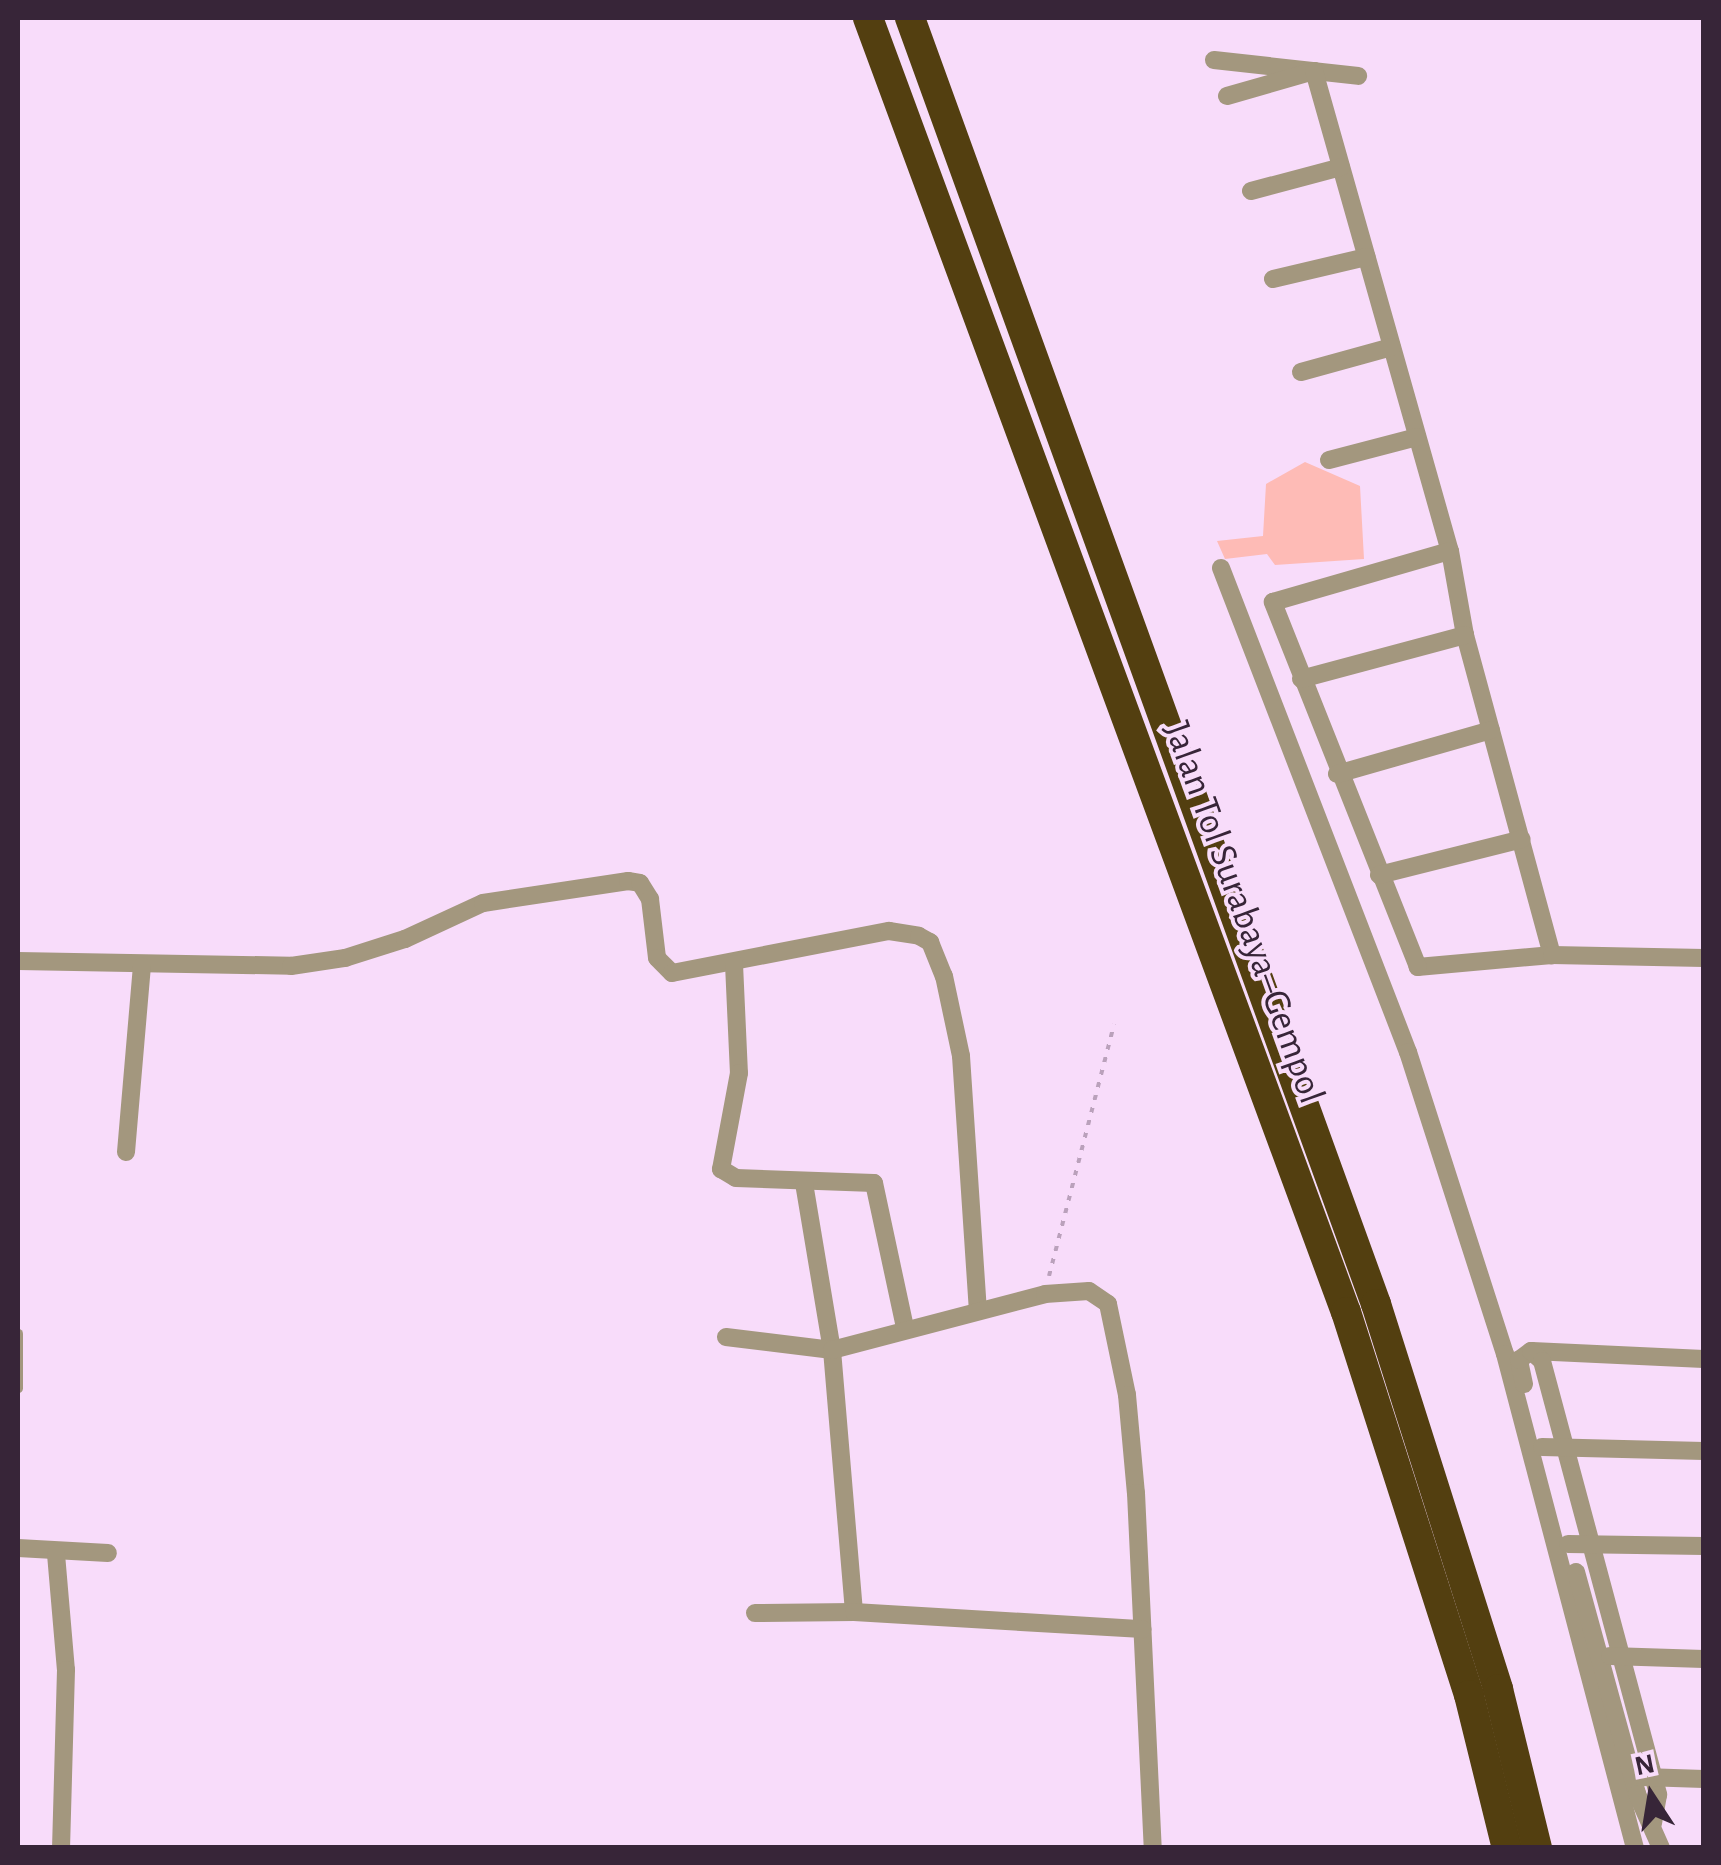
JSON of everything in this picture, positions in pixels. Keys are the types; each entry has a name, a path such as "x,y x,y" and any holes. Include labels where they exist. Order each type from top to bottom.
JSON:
{"highway":[{"name":"Jalan Tol Surabaya–Gempol","path":"868,18 1346,1312 1469,1695 1507,1848"},
{"name":"Jalan Tol Surabaya–Gempol","path":"910,18 1376,1304 1498,1689 1536,1848"}],"street":[{"path":"1214,60 1358,76"},
{"path":"1227,96 1314,71"},
{"path":"1314,71 1450,551 1465,635 1552,955"},
{"path":"1250,190 1341,168"},
{"path":"1272,279 1366,257"},
{"path":"1301,372 1392,348"},
{"path":"1329,460 1417,437"},
{"path":"1450,551 1273,602 1337,774 1418,968 1552,955 1704,958"},
{"path":"1220,568 1408,1052 1505,1354 1635,1848"},
{"path":"1301,679 1465,635"},
{"path":"1337,774 1491,730"},
{"path":"1379,875 1522,839"},
{"path":"18,961 142,967 291,966 344,958 482,903 628,881 640,883 650,899 663,968 682,974 890,931 930,942 952,1004 961,1056 978,1308"},
{"path":"734,964 739,1073 721,1169 736,1178 804,1184 868,1181 878,1187 905,1326"},
{"path":"126,1152 142,967"},
{"path":"804,1184 832,1350 854,1612"},
{"path":"726,1337 832,1350 905,1326 1045,1294 1089,1291 1108,1304 1113,1317 1136,1493 1153,1848"},
{"path":"1531,1351 1704,1359"},
{"path":"1531,1351 1542,1360 1653,1778 1653,1824"},
{"path":"1531,1351 1519,1365 1632,1777 1660,1848"},
{"path":"1542,1447 1704,1451"},
{"path":"1568,1544 1704,1546"},
{"path":"18,1548 56,1554 108,1553"},
{"path":"56,1554 66,1670 61,1848"},
{"path":"755,1614 854,1612 1143,1628"},
{"path":"1599,1657 1704,1658"},
{"path":"1632,1777 1704,1780"}],"lane":[{"path":"18,1334 18,1388"}],"path":[{"path":"1045,1294 1114,1024"}],"shaded area":[{"path":"1305,462 1360,486 1364,559 1275,565 1267,554 1225,559 1217,541 1263,536 1266,484"}]}
